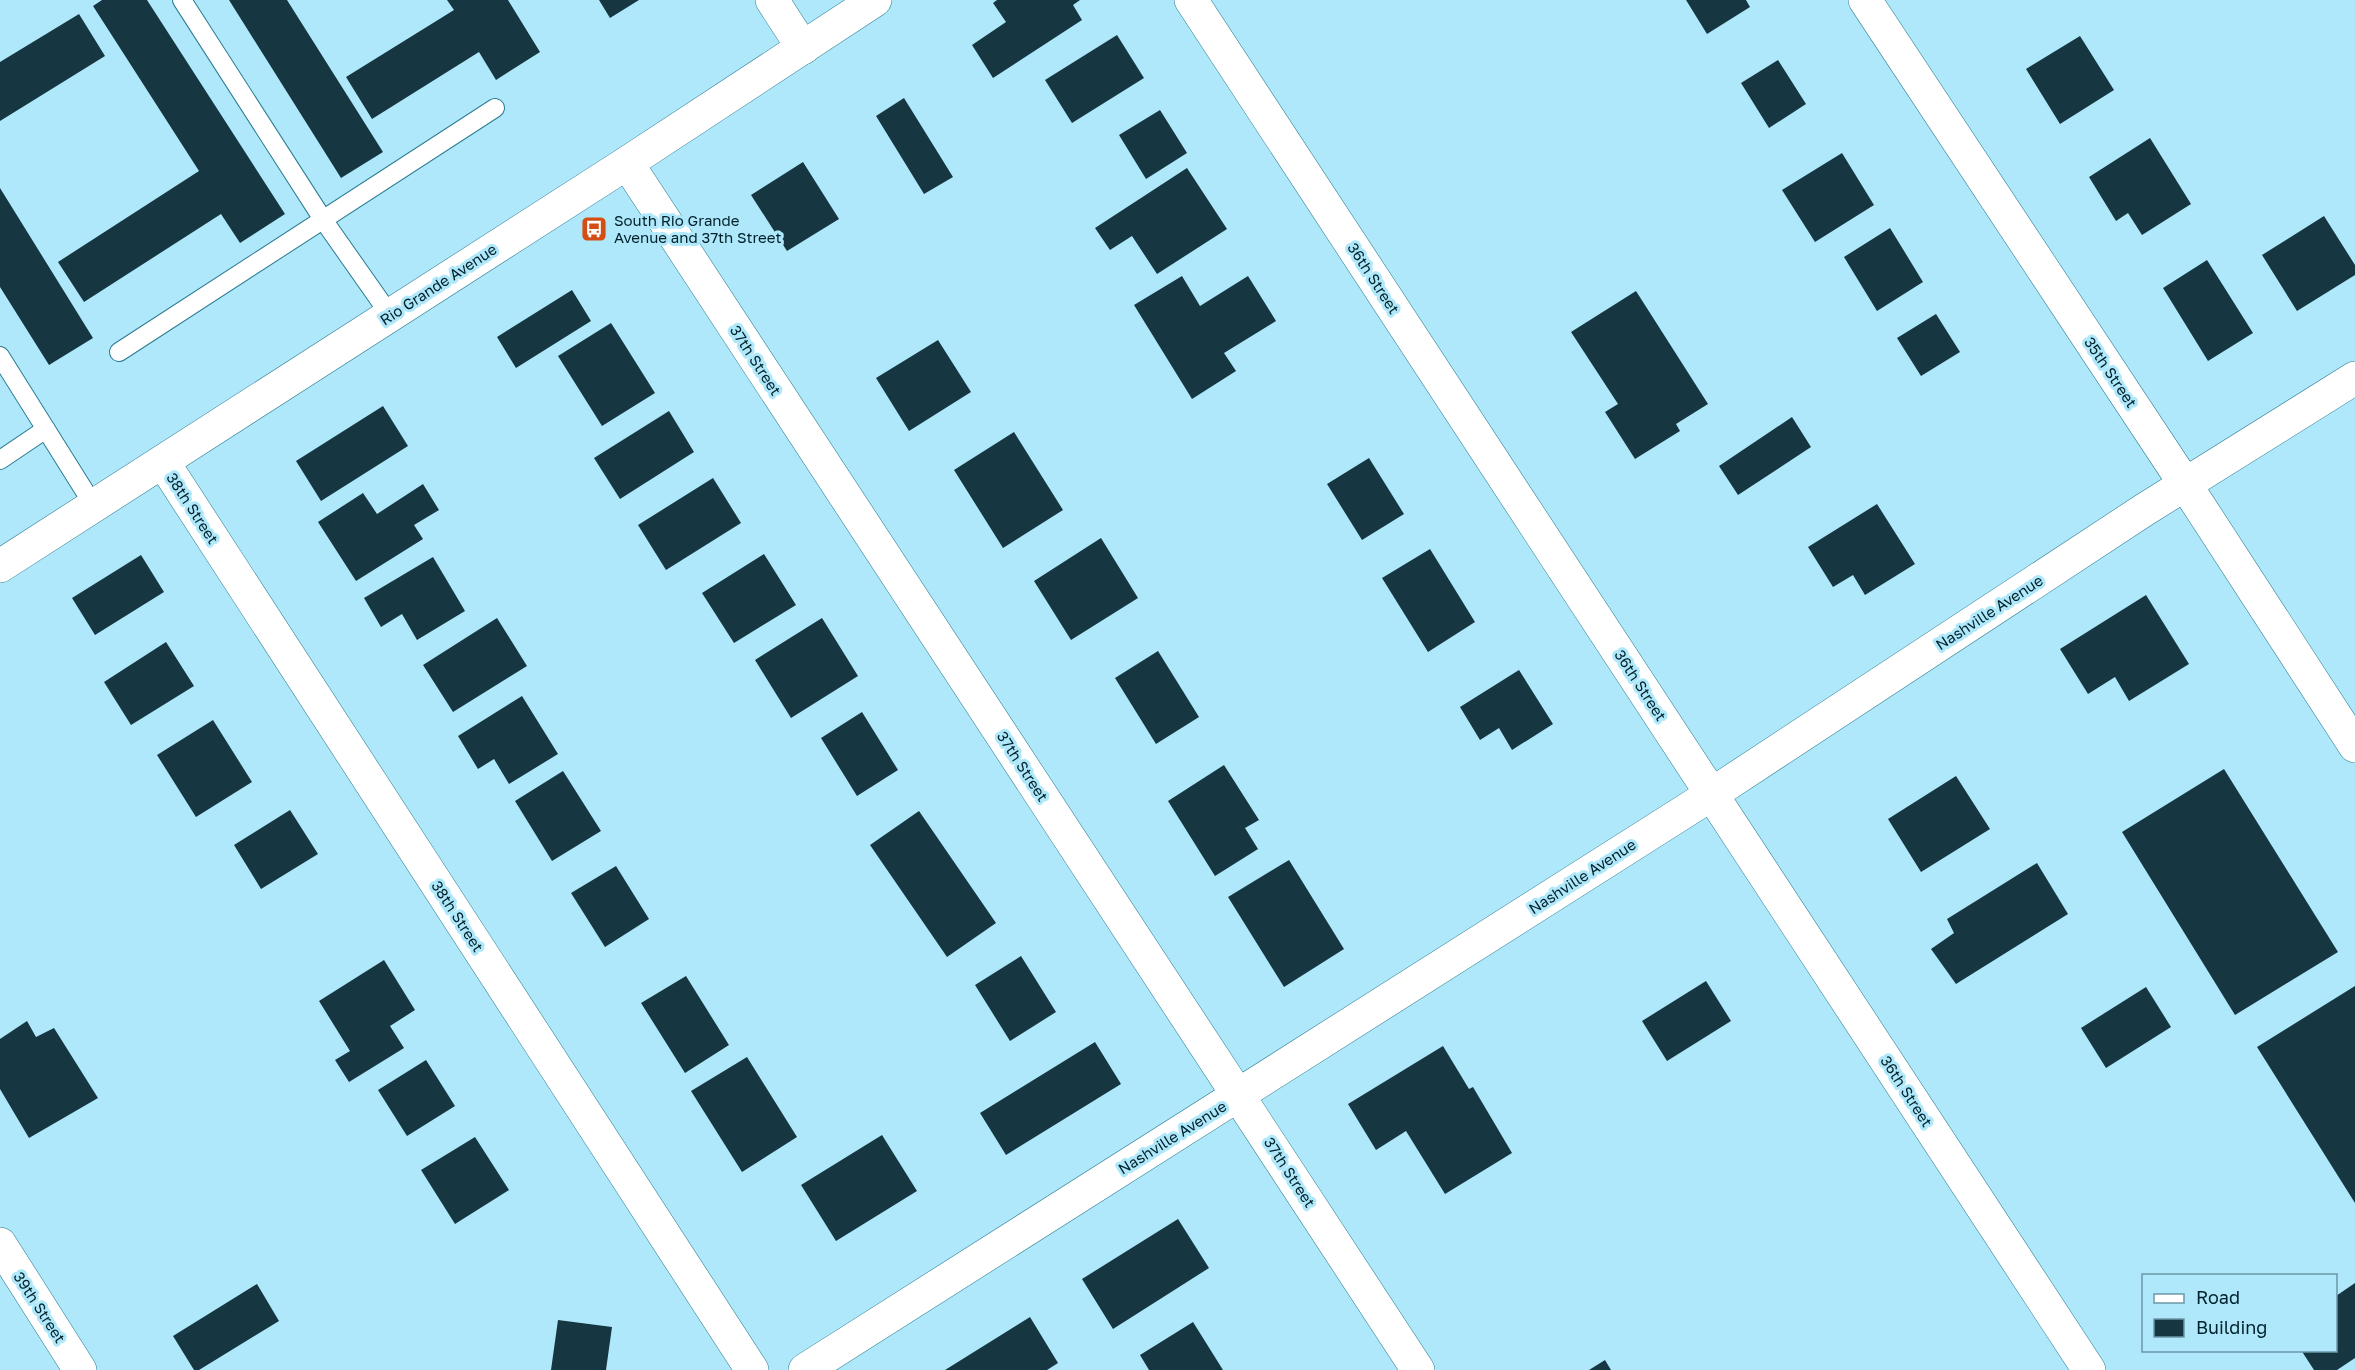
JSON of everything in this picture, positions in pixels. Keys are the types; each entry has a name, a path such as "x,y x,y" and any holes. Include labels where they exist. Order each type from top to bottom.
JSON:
{"street":[{"path":"772,0 803,48"},
{"name":"Rio Grande Avenue","path":"0,566 627,163 875,0"},
{"name":"36th Street","path":"1191,0 2089,1370"},
{"name":"35th Street","path":"1864,0 2185,484 2355,746"},
{"name":"37th Street","path":"627,163 1418,1370"},
{"name":"Nashville Avenue","path":"805,1370 1712,794 2185,484 2355,378"},
{"name":"38th Street","path":"163,462 752,1370"},
{"name":"39th Street","path":"0,1244 80,1370"}],"lane":[{"path":"182,0 324,221 390,315"},
{"path":"119,352 495,108"},
{"path":"0,356 94,506"},
{"path":"0,459 46,429"}],"building":[{"path":"102,0 147,0 285,214 240,243 221,214 84,302 58,262 199,171 93,6"},
{"path":"229,0 287,0 383,152 341,178"},
{"path":"447,0 508,0 540,52 496,80 479,52 372,119 346,77 454,10"},
{"path":"599,0 639,0 610,18"},
{"path":"997,0 1080,0 1073,5 1082,20 993,78 972,45 1006,22 993,3"},
{"path":"1686,0 1746,0 1750,7 1707,34"},
{"path":"79,14 105,56 0,121 0,62"},
{"path":"1117,35 1144,78 1072,123 1045,80"},
{"path":"2080,36 2114,90 2060,124 2026,69"},
{"path":"1778,60 1806,104 1769,128 1741,83"},
{"path":"904,98 953,177 924,194 876,116"},
{"path":"1160,110 1187,153 1146,179 1119,135"},
{"path":"2150,138 2191,204 2142,235 2128,213 2116,221 2089,177"},
{"path":"1842,153 1874,205 1815,242 1782,190"},
{"path":"803,162 839,219 787,251 751,195"},
{"path":"1187,168 1227,229 1157,274 1132,236 1110,250 1095,228"},
{"path":"0,188 93,338 49,365 0,287"},
{"path":"2324,216 2355,265 2355,275 2297,311 2262,255"},
{"path":"1890,228 1923,282 1877,311 1844,257"},
{"path":"2207,260 2253,333 2208,361 2163,288"},
{"path":"1182,276 1200,306 1248,276 1276,321 1224,353 1236,371 1192,399 1134,305"},
{"path":"572,290 591,321 516,368 497,337"},
{"path":"1636,291 1708,404 1676,424 1680,431 1635,459 1605,412 1618,404 1571,332"},
{"path":"1936,314 1960,352 1921,376 1897,338"},
{"path":"611,323 655,393 602,426 558,356"},
{"path":"938,340 971,392 909,431 876,378"},
{"path":"383,406 408,446 321,501 296,461"},
{"path":"669,411 694,452 620,499 594,458"},
{"path":"1792,417 1811,447 1738,495 1719,466"},
{"path":"1014,432 1063,510 1003,548 954,470"},
{"path":"1369,458 1404,514 1362,540 1327,484"},
{"path":"713,478 741,523 666,570 638,525"},
{"path":"423,484 439,510 414,525 423,539 356,581 318,522 363,493 377,514"},
{"path":"1877,504 1915,564 1865,595 1853,575 1833,587 1808,547"},
{"path":"1101,538 1138,598 1071,640 1034,581"},
{"path":"1430,549 1475,622 1428,652 1382,578"},
{"path":"764,554 796,605 734,643 702,593"},
{"path":"141,555 164,592 95,635 72,598"},
{"path":"433,557 465,611 417,640 402,614 381,627 364,598"},
{"path":"2146,595 2189,664 2129,701 2115,677 2088,694 2060,649"},
{"path":"497,618 527,666 453,712 423,665"},
{"path":"822,618 858,676 791,718 755,660"},
{"path":"166,642 194,686 131,725 104,682"},
{"path":"1158,651 1199,717 1156,744 1115,678"},
{"path":"1519,670 1553,724 1512,750 1499,728 1480,740 1460,707"},
{"path":"522,696 558,754 509,784 494,759 478,769 458,736"},
{"path":"862,712 898,770 857,796 821,738"},
{"path":"213,720 252,782 196,817 157,755"},
{"path":"1224,765 1259,820 1245,828 1258,849 1215,876 1168,801"},
{"path":"2224,769 2338,952 2235,1015 2122,832"},
{"path":"563,771 601,831 552,861 515,801"},
{"path":"1956,776 1990,829 1921,872 1888,819"},
{"path":"290,810 318,854 261,889 234,845"},
{"path":"919,811 996,923 947,957 870,845"},
{"path":"1289,860 1344,949 1284,987 1228,897"},
{"path":"2037,863 2068,914 1956,984 1931,949 1954,933 1947,919"},
{"path":"616,866 649,919 605,947 571,893"},
{"path":"1021,956 1056,1012 1010,1041 975,985"},
{"path":"384,960 415,1010 390,1026 404,1048 349,1082 335,1060 350,1051 319,1001"},
{"path":"686,976 729,1045 685,1073 641,1003"},
{"path":"1706,981 1731,1021 1667,1061 1642,1021"},
{"path":"2355,986 2355,1203 2257,1047"},
{"path":"2146,987 2171,1027 2106,1068 2081,1028"},
{"path":"27,1021 36,1037 54,1028 98,1098 29,1138 0,1089 0,1039"},
{"path":"1095,1042 1121,1084 1006,1155 980,1113"},
{"path":"1443,1046 1469,1089 1473,1087 1512,1153 1445,1194 1406,1131 1376,1150 1348,1104"},
{"path":"747,1057 797,1137 742,1172 691,1091"},
{"path":"426,1060 455,1106 407,1136 378,1090"},
{"path":"882,1135 917,1191 836,1241 801,1185"},
{"path":"475,1137 509,1190 455,1224 421,1170"},
{"path":"1178,1219 1209,1268 1113,1329 1082,1279"},
{"path":"2355,1283 2355,1358 2337,1370 2314,1370 2302,1352 2337,1352 2337,1295"},
{"path":"257,1284 279,1321 199,1370 194,1370 173,1336"},
{"path":"1030,1317 1058,1363 1047,1370 945,1370"},
{"path":"558,1320 612,1327 606,1370 551,1370"},
{"path":"1193,1322 1223,1370 1149,1370 1140,1355"},
{"path":"1605,1360 1611,1370 1589,1370"}],"place":[{"name":"South Rio Grande Avenue and 37th Street","path":"594,229"}]}
